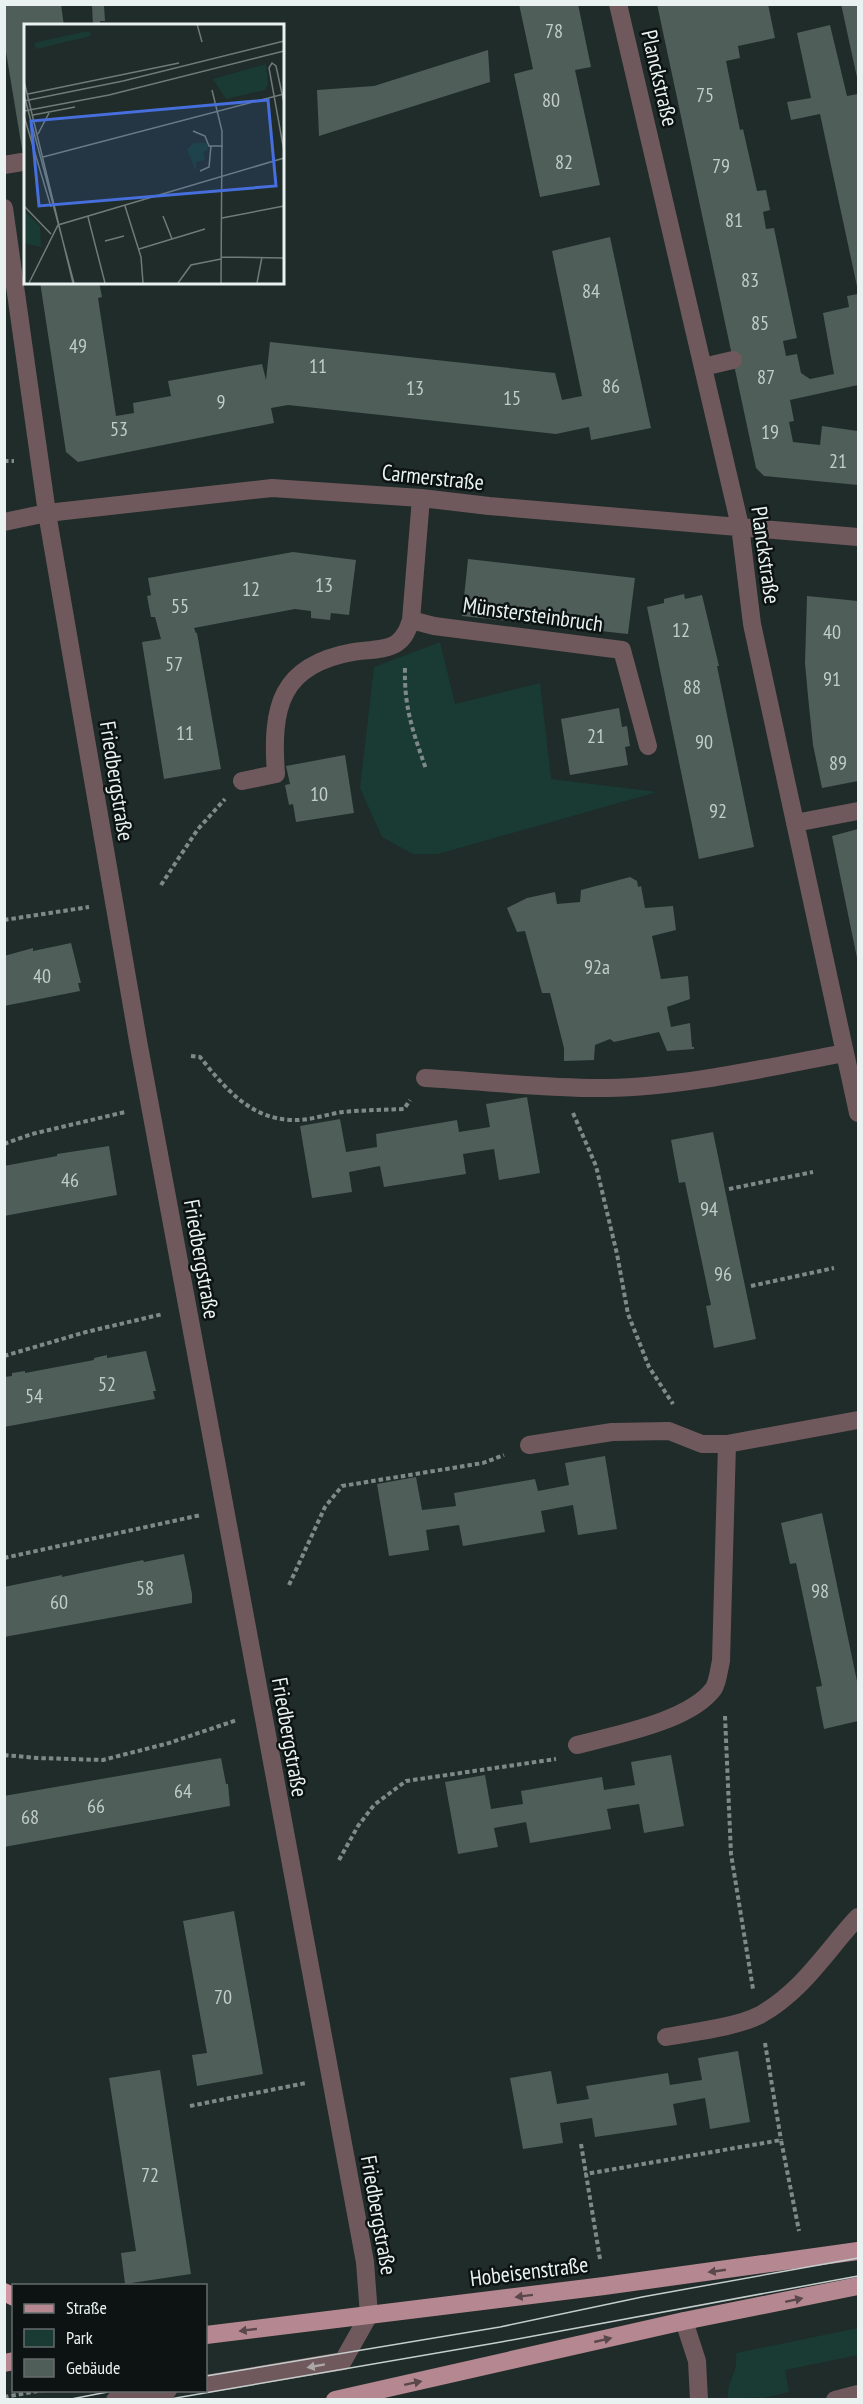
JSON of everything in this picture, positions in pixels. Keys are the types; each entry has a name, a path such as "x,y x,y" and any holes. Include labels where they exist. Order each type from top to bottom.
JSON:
{"main road":[{"name":"Hobeisenstraße","path":"207,2335 616,2285 858,2252"},
{"path":"335,2400 684,2321 858,2286"}],"street":[{"name":"Planckstraße","path":"618,4 740,526 752,624 858,1113"},
{"name":"Friedbergstraße","path":"4,208 47,513 142,1065 365,2262 369,2315"},
{"path":"703,367 733,360"},
{"name":"Carmerstraße","path":"4,522 47,513 272,488 421,498 489,506 858,537"},
{"path":"242,781 276,774 273,738 279,708 290,685 302,671 329,657 396,645 405,636 411,620 421,498"},
{"name":"Münstersteinbruch","path":"411,620 434,626 622,650 648,746"},
{"path":"795,823 858,811"},
{"path":"425,1077 564,1087 648,1086 845,1053"},
{"path":"529,1445 612,1432 669,1431 702,1444 727,1444 858,1420"},
{"path":"578,1745 629,1732 688,1711 715,1687 721,1661 727,1444"},
{"path":"666,2037 742,2022 759,2015 789,1995 816,1970 858,1917"},
{"path":"207,2384 343,2361 369,2315"},
{"path":"684,2321 697,2361 699,2400"},
{"path":"115,2400 162,2392"},
{"path":"835,2400 858,2394"}],"path":[{"path":"396,645 405,649 404,695 411,728 426,769"},
{"path":"161,885 201,825 242,781"},
{"path":"4,920 90,907"},
{"path":"191,1056 200,1057 225,1089 245,1105 262,1114 293,1120 343,1112 404,1109 425,1077"},
{"path":"564,1087 565,1095 596,1166 617,1254 628,1314 649,1367 684,1421 686,1437"},
{"path":"4,1144 32,1134 126,1112"},
{"path":"729,1189 813,1172"},
{"path":"751,1286 834,1268"},
{"path":"4,1356 86,1332 164,1314"},
{"path":"289,1585 325,1507 342,1486 483,1463 529,1445"},
{"path":"4,1558 202,1515"},
{"path":"715,1687 725,1700 731,1854 754,1997 799,2231"},
{"path":"4,1755 103,1760 169,1743 241,1719"},
{"path":"339,1860 358,1826 374,1805 406,1781 555,1760 578,1745"},
{"path":"190,2106 307,2083"},
{"path":"586,2174 781,2140"},
{"path":"581,2144 600,2261"},
{"path":"4,2397 37,2392"}],"green space":[{"path":"440,642 455,704 540,683 551,779 657,792 438,854 413,854 382,837 360,788 374,667"},
{"path":"858,2328 858,2355 785,2370 789,2392 759,2399 758,2397 728,2399 729,2387 736,2366 736,2353"}],"building":[{"path":"4,4 61,4 64,24 24,24 24,161 4,40"},
{"path":"519,4 578,4 591,67 575,70 600,185 540,197 514,74 533,69"},
{"path":"657,4 768,4 775,38 738,46 740,58 726,61 740,130 743,129 757,191 766,190 770,210 763,212 766,229 774,228 797,338 783,341 786,356 797,354 801,373 810,379 834,374 823,313 849,307 847,296 858,294 858,385 790,400 794,421 789,422 793,442 820,445 822,426 858,431 858,485 764,476 756,468"},
{"path":"841,4 858,4 858,82"},
{"path":"92,5 104,5 105,21 93,24"},
{"path":"830,25 847,96 858,94 858,291 820,114 791,120 787,102 811,98 797,33"},
{"path":"488,50 490,82 319,136 317,90 374,86"},
{"path":"610,237 651,428 591,440 589,427 556,434 288,405 271,408 274,423 78,462 66,452 40,284 99,284 102,297 98,298 116,416 134,413 133,403 171,396 168,381 262,364 266,380 270,342 555,373 562,400 582,396 552,251"},
{"path":"293,552 356,560 349,615 331,613 330,620 311,618 311,611 295,609 194,628 197,633 221,769 164,779 142,642 161,639 155,617 151,617 147,596 151,595 148,578"},
{"path":"468,559 635,578 628,634 462,616"},
{"path":"684,594 685,599 702,595 719,666 717,666 754,847 699,859 647,607 664,603 664,599"},
{"path":"807,596 858,601 858,781 822,788 813,745 805,663"},
{"path":"619,708 622,727 627,726 630,746 625,747 628,765 570,775 561,719"},
{"path":"345,755 354,813 296,822 293,804 289,805 285,785 290,784 286,766"},
{"path":"858,829 858,958 857,958 832,836"},
{"path":"630,877 637,881 638,887 641,886 645,908 673,906 676,930 652,936 661,979 688,976 690,999 667,1007 671,1027 690,1023 694,1049 667,1051 659,1032 614,1042 610,1039 595,1045 594,1060 564,1061 564,1048 550,993 542,993 525,931 517,932 507,908 527,898 555,892 557,904 580,902 581,890"},
{"path":"71,943 81,983 78,983 80,991 4,1006 4,956 33,948 33,951"},
{"path":"527,1097 540,1173 499,1180 494,1149 463,1154 466,1174 384,1187 380,1166 349,1172 352,1192 312,1198 300,1126 340,1119 346,1152 377,1147 376,1134 457,1120 459,1132 490,1127 486,1104"},
{"path":"713,1132 756,1339 714,1348 706,1306 711,1305 685,1182 679,1183 671,1140"},
{"path":"109,1146 117,1195 4,1216 4,1166 57,1156 57,1154"},
{"path":"146,1351 156,1391 153,1391 155,1399 4,1427 4,1377 12,1376 12,1373 25,1371 25,1373 94,1360 94,1358 107,1355 107,1358"},
{"path":"605,1456 617,1529 578,1535 573,1505 541,1511 545,1532 463,1546 459,1525 426,1530 429,1550 389,1556 377,1484 416,1477 422,1510 456,1506 454,1493 535,1479 538,1491 569,1485 565,1463"},
{"path":"822,1513 858,1686 858,1721 824,1729 816,1687 822,1686 796,1563 790,1564 781,1523"},
{"path":"184,1554 192,1603 4,1637 4,1587"},
{"path":"671,1755 684,1826 644,1833 639,1804 607,1809 611,1829 530,1843 526,1822 494,1828 498,1847 458,1854 445,1782 485,1775 491,1809 523,1804 521,1791 602,1777 604,1790 635,1785 631,1762"},
{"path":"221,1758 226,1784 228,1784 230,1806 4,1847 4,1796"},
{"path":"234,1911 263,2074 197,2086 192,2055 207,2053 183,1921"},
{"path":"738,2051 750,2122 710,2129 705,2098 673,2104 677,2125 595,2137 592,2118 560,2123 563,2143 523,2149 510,2078 551,2071 557,2104 589,2099 586,2086 668,2073 670,2085 702,2080 698,2058"},
{"path":"160,2070 191,2274 125,2284 121,2253 136,2251 109,2078"}],"tram line":[{"path":"207,2376 500,2327 642,2297 858,2258"},
{"path":"164,2400 501,2342 858,2276"},
{"path":"66,2400 108,2392"}]}
